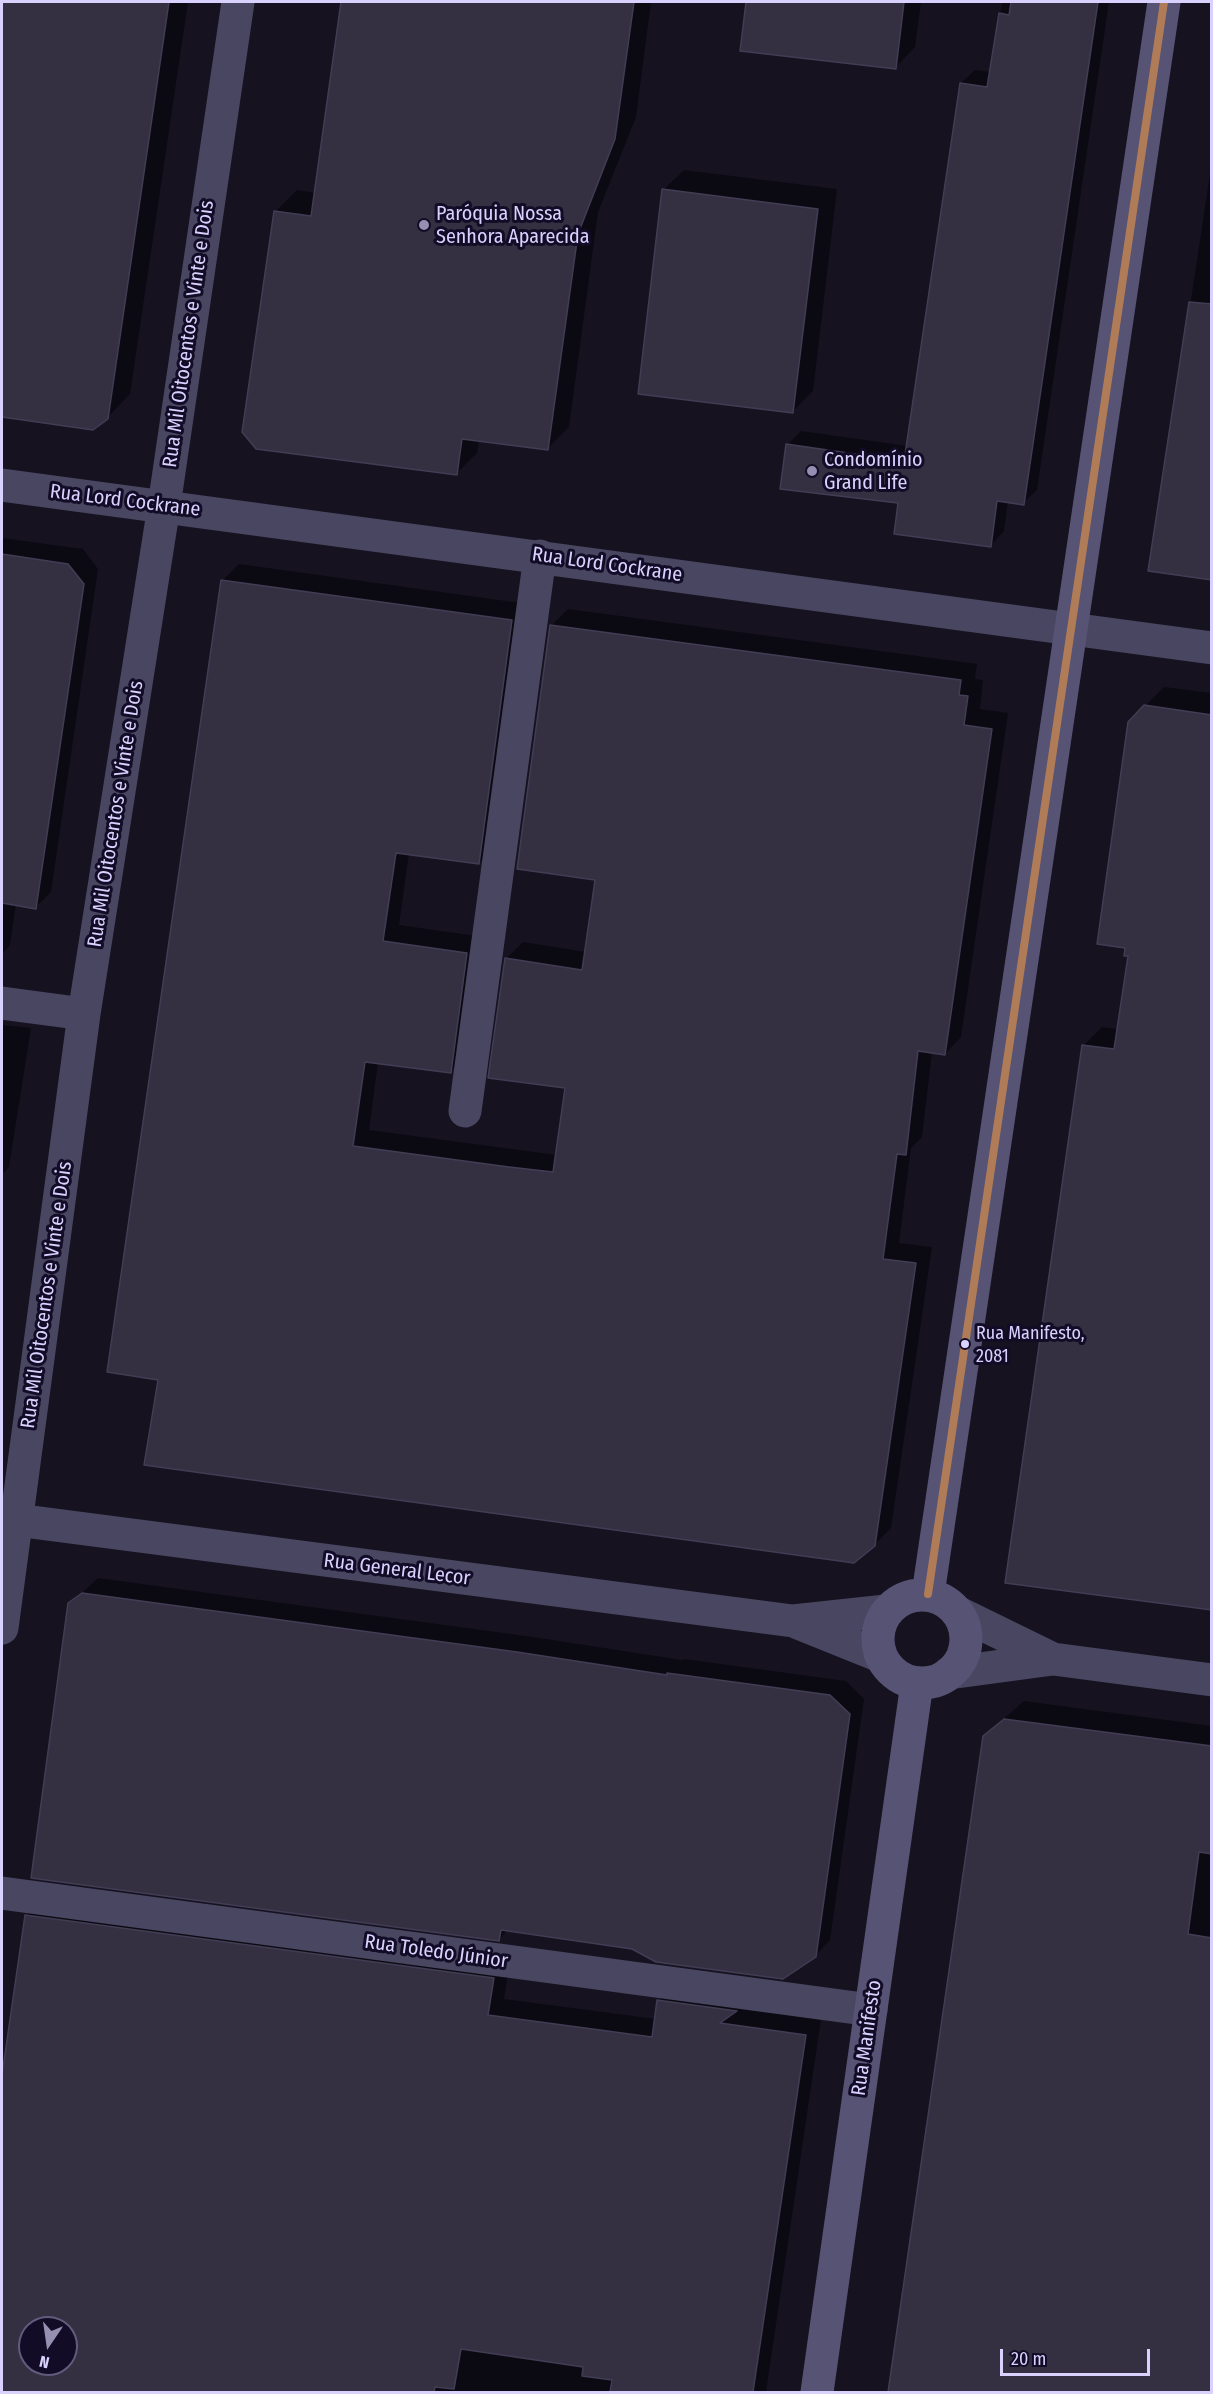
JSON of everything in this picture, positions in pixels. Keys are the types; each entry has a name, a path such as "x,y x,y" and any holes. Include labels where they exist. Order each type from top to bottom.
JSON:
{"main road":[{"path":"928,1594 1164,2"},
{"path":"928,1594 950,1604 957,1612 964,1624 965,1652 959,1664 950,1674 939,1680 917,1683 895,1675 880,1656 877,1633 886,1611 905,1597 928,1594"},
{"name":"Rua Manifesto","path":"817,2392 917,1683"}],"street":[{"name":"Rua Mil Oitocentos e Vinte e Dois","path":"2,1628 9,1519 84,1014 164,506 238,2"},
{"name":"Rua Lord Cockrane","path":"2,485 1212,648"},
{"path":"465,1112 540,556"},
{"path":"2,1003 84,1014"},
{"name":"Rua General Lecor","path":"9,1519 793,1621 886,1611"},
{"path":"957,1612 1053,1659"},
{"name":"Rua General Lecor","path":"793,1621 880,1656"},
{"path":"950,1674 1053,1659 1212,1680"},
{"name":"Rua Toledo Júnior","path":"2,1893 871,2010"}],"building":[{"path":"2,2 169,2 108,419 93,430 2,417"},
{"name":"Paróquia Nossa Senhora Aparecida","path":"341,2 634,2 615,139 578,234 548,450 462,439 457,475 256,449 242,432 274,211 311,216"},
{"path":"746,2 904,2 896,69 740,51"},
{"path":"1011,2 1098,2 1024,505 997,501 991,547 894,534 898,503 780,489 786,444 904,461 960,83 987,87 999,13 1009,15"},
{"path":"662,189 818,209 793,413 638,394"},
{"path":"1189,302 1212,304 1212,580 1148,571"},
{"path":"2,554 68,564 84,584 36,909 2,903"},
{"path":"221,580 512,620 479,864 396,853 383,941 467,953 451,1073 365,1062 353,1146 553,1172 565,1088 488,1078 505,958 582,970 595,880 517,869 550,625 961,680 959,695 968,696 964,725 992,729 945,1055 918,1051 906,1155 897,1154 883,1259 916,1263 875,1546 854,1563 144,1465 158,1380 107,1372"},
{"path":"1144,705 1212,715 1212,1610 1005,1583 1082,1045 1114,1049 1128,956 1124,956 1125,948 1097,944 1128,722"},
{"path":"82,1593 517,1652 667,1675 667,1673 830,1695 850,1714 816,1957 783,1979 656,1962 632,1949 501,1930 499,1941 31,1878 68,1603"},
{"path":"1004,1719 1212,1746 1212,1854 1199,1852 1188,1934 1212,1938 1212,2392 888,2392 983,1736"},
{"path":"25,1915 494,1978 488,2015 652,2037 657,2000 737,2011 720,2023 806,2035 753,2392 610,2392 612,2380 582,2376 583,2367 461,2349 454,2389 435,2387 434,2392 2,2392 2,2075"}],"transit line":[{"path":"928,1594 1164,2"}],"place":[{"name":"Paróquia Nossa Senhora Aparecida","path":"424,225"},
{"name":"Condomínio Grand Life","path":"812,471"},
{"name":"Rua Manifesto, 2081","path":"965,1344"}]}
